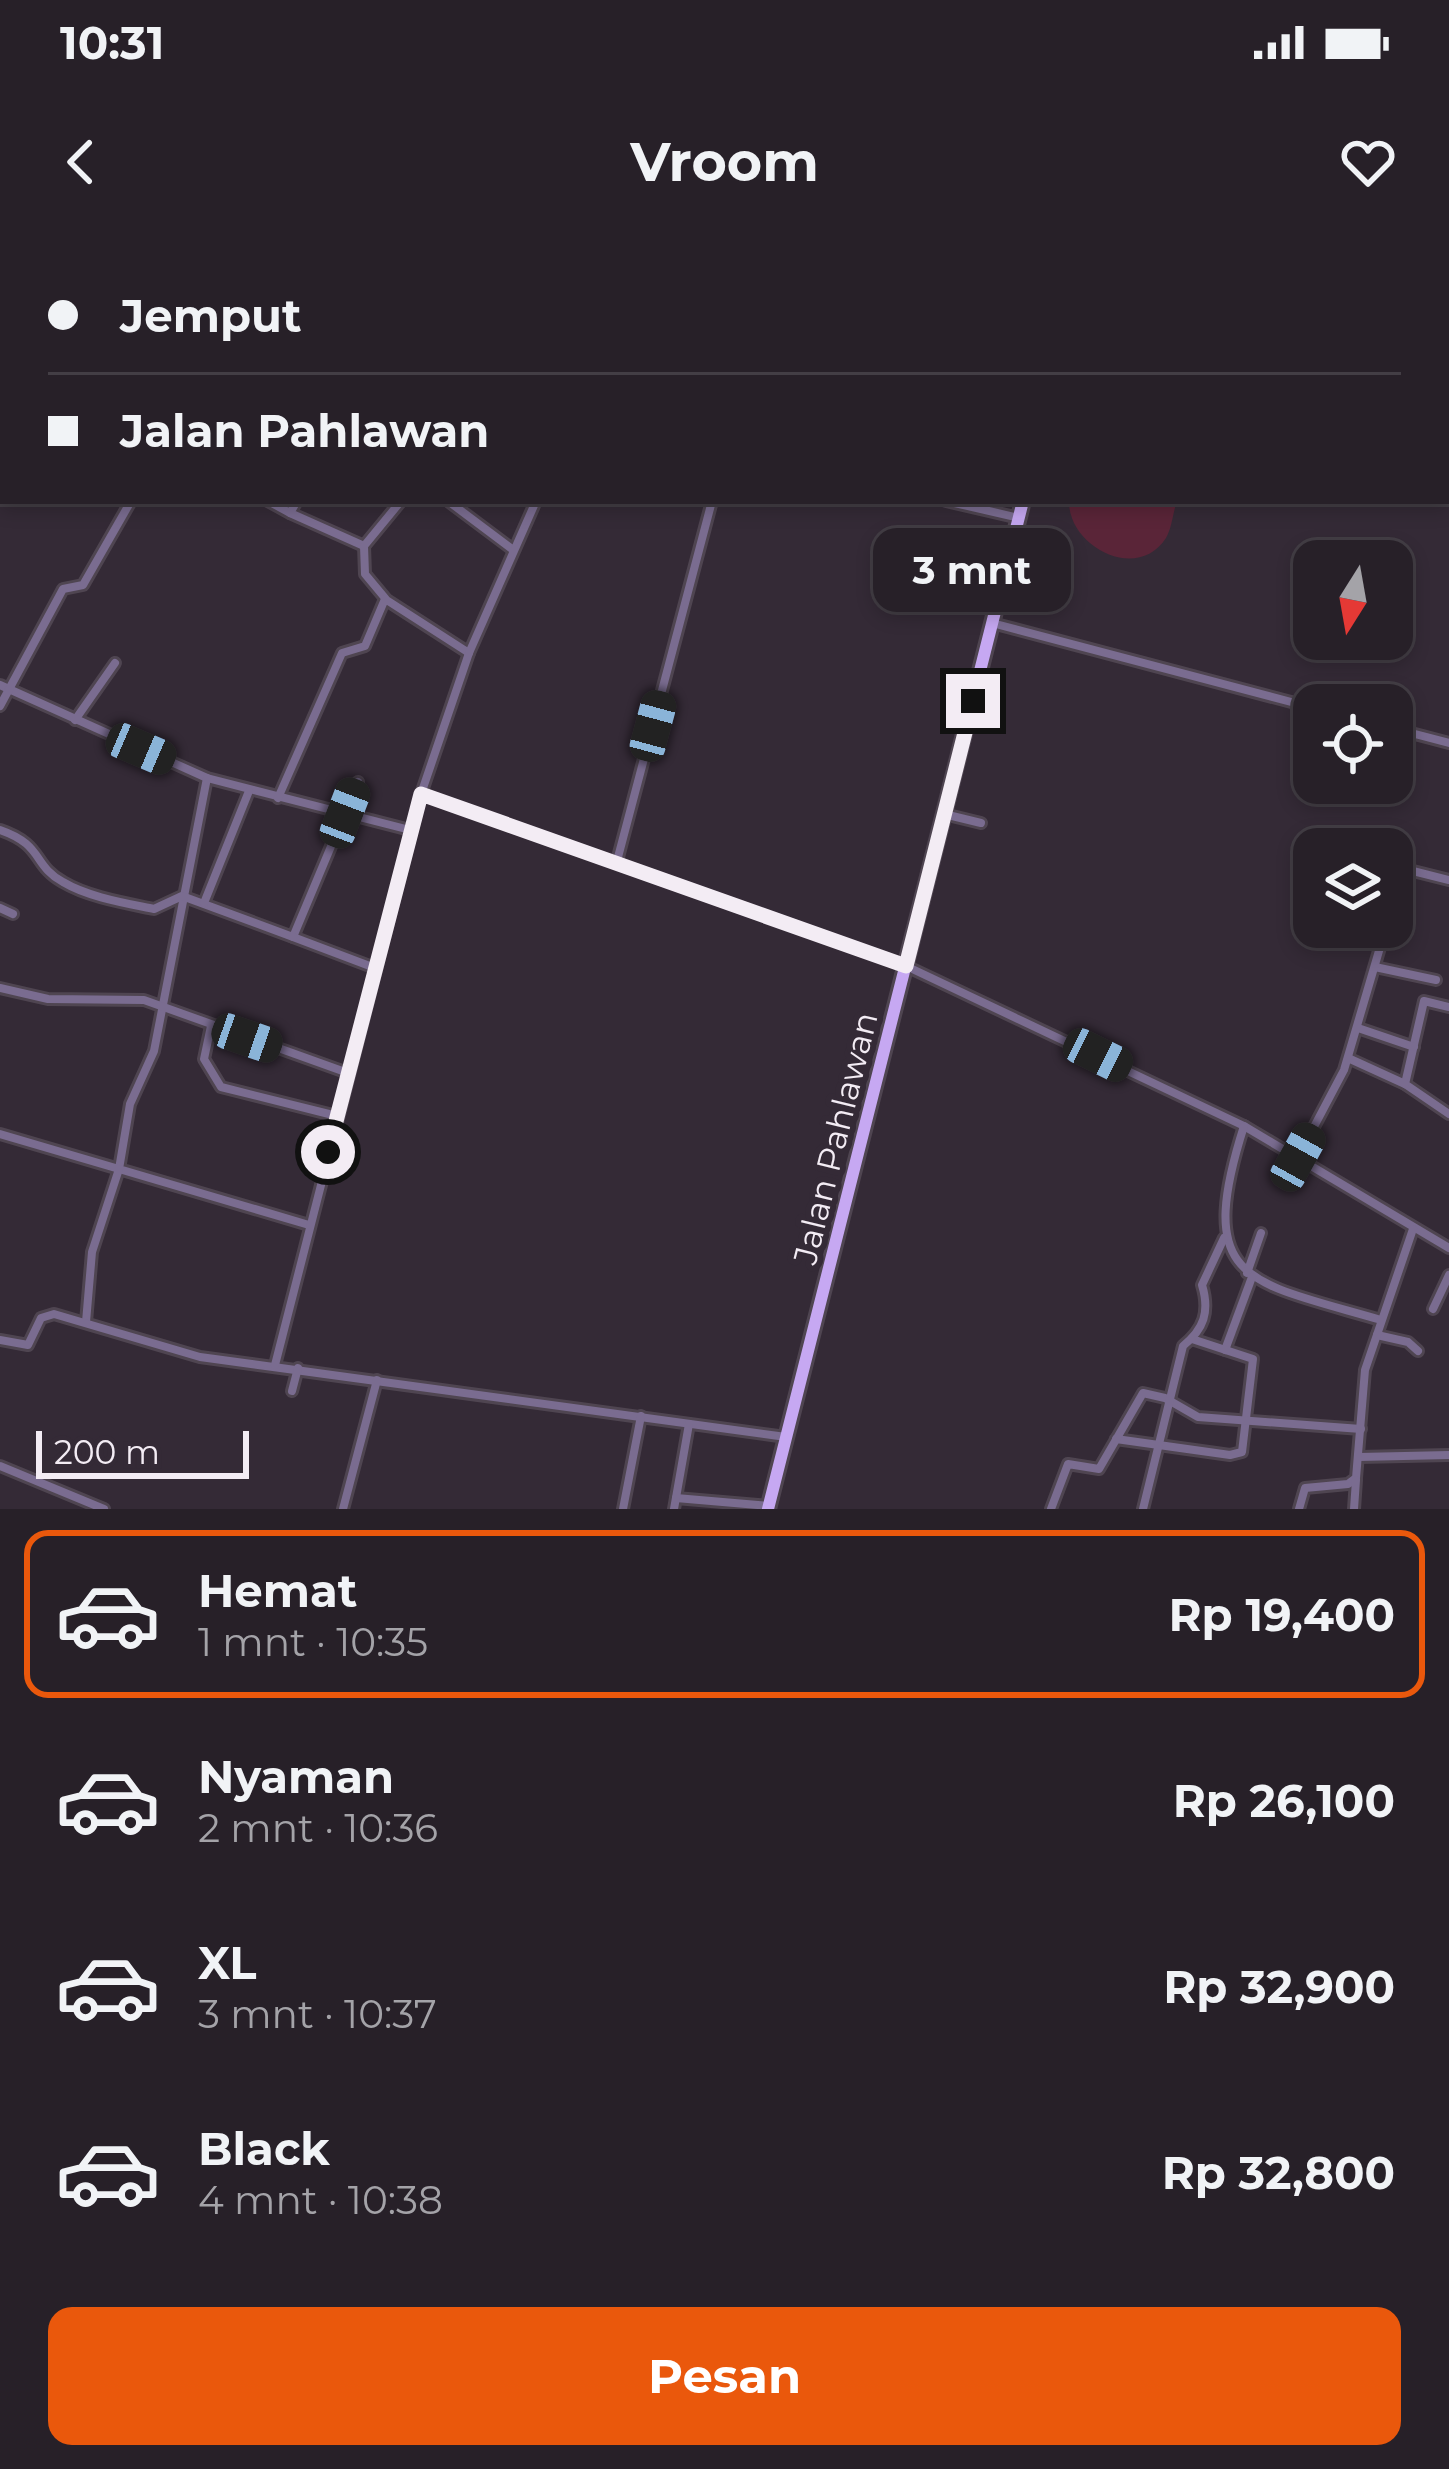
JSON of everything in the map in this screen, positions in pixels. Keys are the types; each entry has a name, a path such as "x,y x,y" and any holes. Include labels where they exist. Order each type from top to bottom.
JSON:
{"main road":[{"name":"Jalan Pahlawan","path":"768,1508 1022,504"}],"street":[{"path":"0,706 46,614 63,590 82,585 129,504"},
{"path":"274,504 364,546"},
{"path":"290,513 295,504"},
{"path":"399,504 364,546 365,574 386,598 469,653"},
{"path":"452,504 512,549"},
{"path":"275,1365 410,830 469,653 534,504"},
{"path":"617,861 711,504"},
{"path":"959,504 1019,518"},
{"path":"278,798 342,653 365,646 386,598"},
{"path":"992,623 1293,702"},
{"path":"75,720 115,663"},
{"path":"0,685 207,778 410,830"},
{"path":"1413,734 1449,743"},
{"path":"86,1322 92,1252 119,1169 131,1099 154,1051 159,1005 207,778"},
{"path":"293,938 358,782"},
{"path":"204,903 249,791"},
{"path":"421,794 906,966 1244,1126 1449,1248"},
{"path":"944,814 981,823"},
{"path":"0,830 28,839 48,869 71,886 154,909 182,896 375,968"},
{"path":"1413,871 1449,880"},
{"path":"0,908 13,914"},
{"path":"1298,1157 1348,1058 1380,948"},
{"path":"1375,967 1436,980"},
{"path":"0,988 47,999 124,998 159,1005 348,1073"},
{"path":"1405,1084 1424,1001 1449,1007"},
{"path":"211,1026 204,1059 221,1087 337,1116"},
{"path":"1358,1028 1414,1047"},
{"path":"1348,1058 1405,1084 1449,1114"},
{"path":"1143,1509 1183,1346 1192,1340 1207,1310 1202,1285 1224,1238 1222,1203 1244,1126"},
{"path":"0,1134 309,1225"},
{"path":"1354,1509 1363,1383 1414,1229"},
{"path":"1226,1350 1261,1233"},
{"path":"1224,1238 1250,1275 1276,1290 1381,1320"},
{"path":"1433,1309 1449,1275"},
{"path":"0,1340 28,1346 49,1314 179,1353 788,1437"},
{"path":"1377,1335 1408,1342 1418,1351"},
{"path":"1116,1438 1237,1455 1244,1447 1252,1359 1192,1340"},
{"path":"292,1391 298,1368"},
{"path":"343,1509 377,1380"},
{"path":"1051,1509 1068,1464 1096,1471 1138,1396 1151,1393 1194,1416 1361,1429"},
{"path":"623,1509 641,1416"},
{"path":"674,1509 688,1424"},
{"path":"1360,1457 1449,1455"},
{"path":"0,1466 104,1509"},
{"path":"1299,1509 1306,1488 1348,1484 1356,1478"},
{"path":"676,1498 768,1508"}],"shaded area":[{"path":"1070,504 1176,504 1166,538 1138,558 1106,553 1080,532"}],"route":[{"path":"328,1152 421,794 906,966 973,701"}]}
